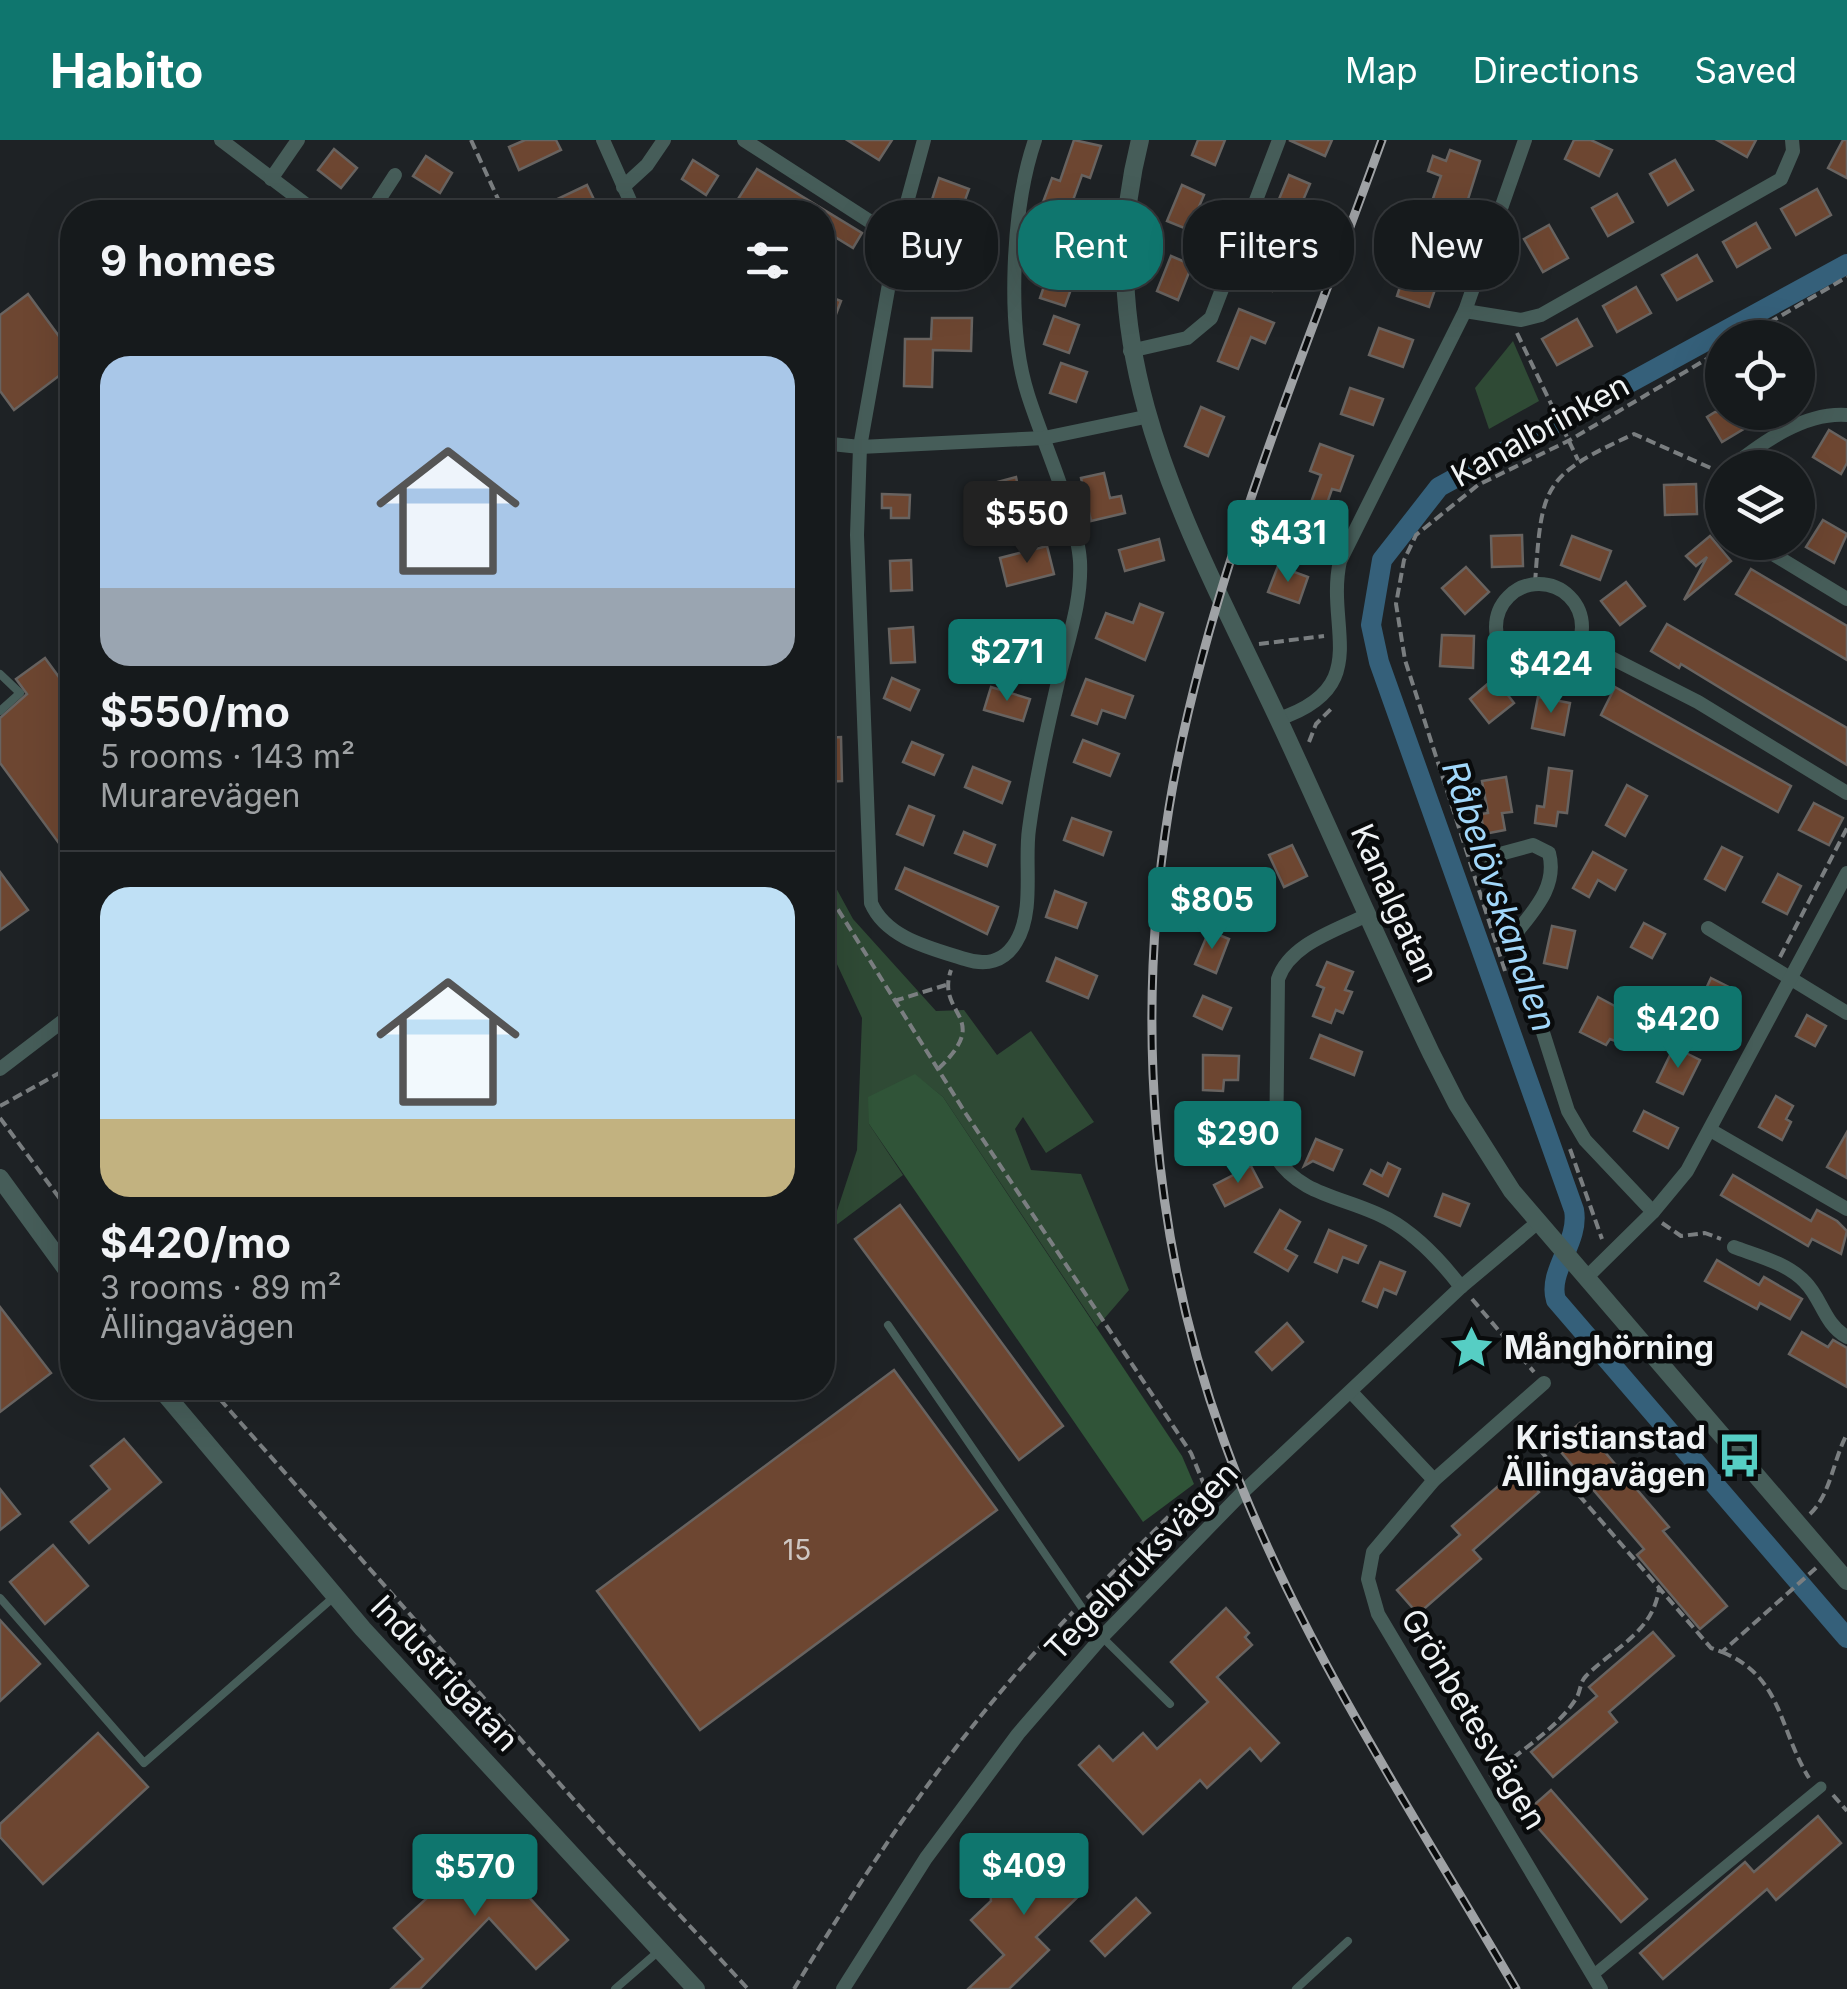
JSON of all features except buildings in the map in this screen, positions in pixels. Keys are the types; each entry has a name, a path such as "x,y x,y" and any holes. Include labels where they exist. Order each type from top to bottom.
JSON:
{"street":[{"path":"222,140 300,200"},
{"path":"271,179 298,140"},
{"path":"602,140 629,200"},
{"path":"623,187 647,166 664,140"},
{"path":"744,140 865,218"},
{"path":"908,200 924,140"},
{"path":"888,290 860,448 858,535 871,903 878,920 893,932 982,964 1000,960 1017,942 1024,918 1032,814 1080,594 1080,558 1026,391 1016,316 1016,220 1035,140"},
{"name":"Kanalgatan","path":"1140,140 1126,221 1124,288 1130,351 1145,417 1181,513 1457,1104 1537,1223 1847,1581"},
{"path":"1130,351 1187,338 1211,318 1279,140"},
{"path":"1278,719 1310,704 1338,670 1344,643 1335,588 1340,560 1466,310 1526,140"},
{"path":"1466,310 1521,320 1541,314 1781,178 1793,151 1792,140"},
{"path":"379,200 396,176"},
{"path":"1753,450 1824,413 1847,415"},
{"path":"835,445 860,448 1044,438 1145,417"},
{"path":"1783,560 1847,599"},
{"path":"1535,584 1556,587 1574,600 1582,620 1580,642 1568,659 1550,669 1528,669 1505,654 1496,634 1501,606 1515,591 1535,584"},
{"path":"1580,642 1698,702 1847,793"},
{"path":"1513,937 1546,893 1554,870 1549,852 1534,844 1500,854 1490,866 1568,1111 1585,1140 1653,1212"},
{"path":"1580,1269 1653,1212 1688,1171 1847,873"},
{"path":"1367,915 1296,951 1282,965 1278,979 1276,1156 1288,1176 1306,1187 1385,1217 1408,1232 1466,1292"},
{"path":"1708,928 1847,1013"},
{"path":"0,1069 60,1023"},
{"path":"1712,1131 1847,1209"},
{"path":"0,1178 60,1259"},
{"name":"Tegelbruksvägen","path":"843,1989 926,1858 1018,1734 1102,1637 1244,1491 1537,1223"},
{"path":"1734,1247 1770,1260 1807,1283 1834,1329 1847,1338"},
{"name":"Grönbetesvägen","path":"1544,1383 1434,1480 1372,1552 1368,1579 1378,1614 1602,1989"},
{"path":"1352,1393 1434,1480"},
{"name":"Industrigatan","path":"170,1400 335,1596 696,1989"},
{"path":"1593,1975 1821,1786"}],"lane":[{"path":"0,674 20,694 0,711"},
{"path":"54,1251 60,1246"},
{"path":"888,1325 1102,1637 1170,1704"},
{"path":"0,1598 144,1763 335,1596"},
{"path":"1296,1989 1348,1941"},
{"path":"615,1989 660,1950"}],"path":[{"path":"471,140 498,200"},
{"path":"1774,320 1847,277"},
{"path":"1521,320 1515,328 1578,460"},
{"name":"Kanalbrinken","path":"1510,983 1405,660 1396,604 1404,560 1416,535 1436,515 1478,485 1570,440 1705,360"},
{"path":"1535,584 1541,506 1578,460 1634,434 1705,468"},
{"path":"1259,644 1328,635"},
{"path":"1309,750 1316,724 1341,696"},
{"path":"1774,969 1847,828"},
{"path":"794,1989 871,1866 980,1714 1080,1604 1170,1516 1212,1503 1191,1453 835,905"},
{"path":"938,1069 953,1055 964,1034 962,1015 950,1001 946,984 955,956"},
{"path":"894,1001 946,984"},
{"path":"0,1106 60,1073"},
{"path":"0,1118 60,1199"},
{"path":"1569,1146 1604,1245 1616,1230"},
{"path":"1653,1212 1676,1234 1705,1233 1734,1247"},
{"path":"1466,1292 1544,1383"},
{"path":"221,1400 576,1803 748,1989"},
{"path":"1508,1413 1711,1648 1746,1662 1760,1676 1775,1698 1797,1759 1810,1779 1847,1811"},
{"path":"1799,1525 1822,1503 1835,1456 1847,1434"},
{"path":"1722,1652 1816,1568"},
{"path":"1482,1784 1560,1715 1578,1696 1582,1680 1646,1625 1656,1609 1660,1588"}],"green space":[{"path":"1513,341 1539,401 1489,429 1475,388"},
{"path":"835,886 853,919 936,1011 964,1010 997,1055 1031,1031 1094,1122 1046,1153 1023,1117 1015,1129 1031,1170 1081,1174 1129,1290 1097,1327 943,1097 915,1075 869,1124 903,1175 835,1226 857,1150 862,1018 835,960"},
{"path":"915,1074 943,1097 1182,1456 1194,1484 1143,1522 869,1124 868,1097"}],"waterway":[{"name":"Råbelövskanalen","path":"1847,264 1439,487 1382,560 1371,625 1379,662 1574,1210 1575,1222 1556,1278 1556,1300 1847,1638"}],"railway":[{"path":"1382,140 1260,470 1185,724 1169,808 1153,968 1156,1128 1180,1287 1199,1364 1252,1513 1357,1721 1516,1989"}],"place":[{"name":"Månghörning","path":"1471,1347"},
{"name":"Kristianstad Ällingavägen","path":"1739,1455"}]}
